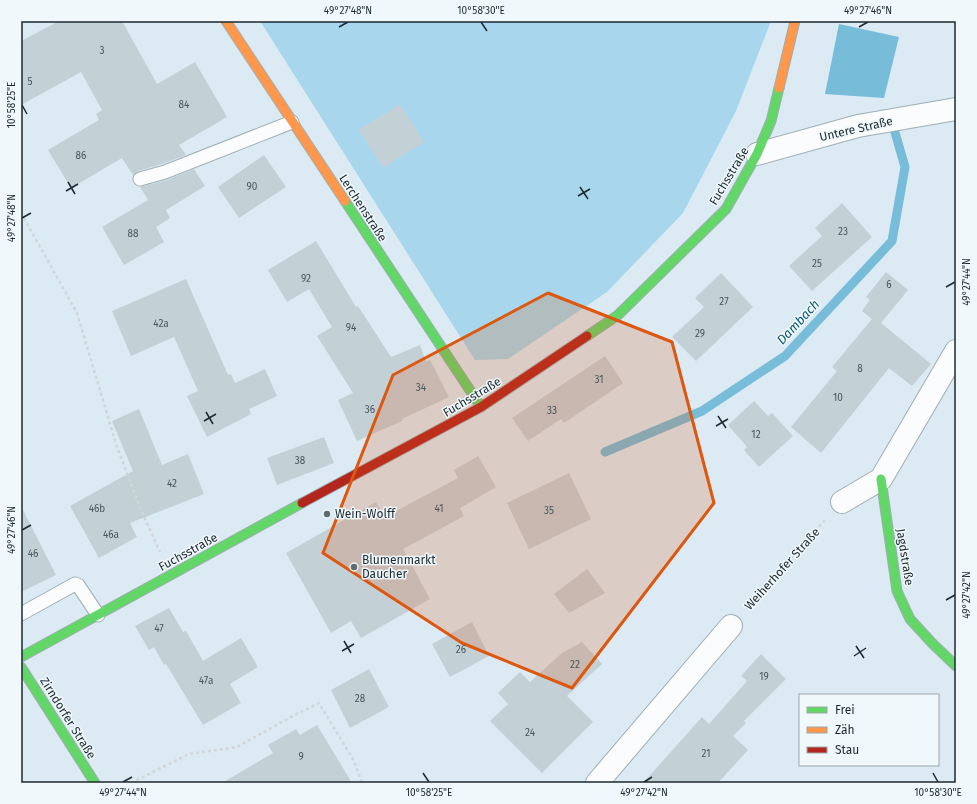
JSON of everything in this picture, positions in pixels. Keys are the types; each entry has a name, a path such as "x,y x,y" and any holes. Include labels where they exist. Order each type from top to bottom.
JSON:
{"main road":[{"name":"Lerchenstraße","path":"226,21 481,407"},
{"name":"Fuchsstraße","path":"21,657 481,407 618,315 726,208 757,154 771,121 795,21"},
{"name":"Jagdstraße","path":"882,479 897,591 910,619 956,666"},
{"name":"Zirndorfer Straße","path":"21,667 95,783"}],"street":[{"name":"Untere Straße","path":"757,154 858,126 956,109"},
{"path":"842,502 882,479 956,351"},
{"path":"597,783 731,626"}],"lane":[{"path":"140,180 165,172 292,122"},
{"path":"21,614 75,584 78,585 98,615"}],"path":[{"path":"21,213 77,313 116,444 141,510 171,575"},
{"name":"Weiherhofer Straße","path":"731,626 842,502"},
{"path":"131,783 189,754 237,747 291,717 319,704 354,761 362,783"}],"highlighted area":[{"path":"548,293 672,342 714,503 572,688 462,643 323,553 393,375"}],"shaded area":[{"path":"260,21 771,21 736,111 683,213 607,292 508,359 475,360"},
{"path":"839,24 899,37 884,98 825,94"}],"building":[{"path":"59,21 122,21 157,84 195,62 227,117 179,145 186,155 138,171 133,175 122,158 71,188 48,150 99,120 96,114 102,110 81,72 21,105 21,41"},
{"path":"400,104 424,142 383,168 359,130"},
{"path":"264,155 286,187 239,218 218,187"},
{"path":"194,169 205,186 166,210 170,218 156,227 164,242 124,265 102,227 148,200 140,187 167,180"},
{"path":"842,203 872,237 812,291 789,266 822,236 815,228"},
{"path":"316,241 356,307 358,306 391,357 420,345 426,362 430,360 449,397 402,419 402,421 357,441 338,400 353,393 317,336 332,327 309,289 287,302 268,270"},
{"path":"886,272 908,290 881,323 931,364 912,386 889,368 821,453 791,427 837,371 832,367 872,319 862,311 870,300 866,297"},
{"path":"721,273 753,307 696,361 672,337 704,307 695,298"},
{"path":"186,279 228,375 231,374 235,383 265,369 277,396 249,409 251,414 207,437 187,396 198,391 174,337 131,356 112,311"},
{"path":"605,356 623,383 564,423 561,419 528,441 512,418"},
{"path":"754,401 768,416 772,413 793,436 759,467 744,450 747,447 728,425"},
{"path":"139,409 162,465 188,454 204,494 130,523 137,537 99,558 70,506 133,471 112,421"},
{"path":"324,437 334,463 277,485 267,458"},
{"name":"Blumenmarkt Daucher","path":"478,456 496,487 460,508 464,516 403,549 430,599 361,638 351,621 331,633 286,553 376,502 385,517 458,478 454,470"},
{"path":"569,473 591,519 529,549 507,503"},
{"path":"21,506 56,575 21,592"},
{"path":"587,569 605,593 569,613 554,594"},
{"path":"169,608 183,632 186,631 203,661 241,638 258,667 230,684 241,703 203,725 166,664 164,665 154,647 149,650 135,626"},
{"path":"472,622 489,656 450,677 432,644"},
{"path":"582,642 602,664 567,696 593,722 542,773 490,721 508,704 498,693 520,672 530,682 562,653"},
{"path":"761,654 786,679 744,721 746,723 733,736 748,750 718,783 643,783 702,717 709,724 747,681 741,676"},
{"path":"369,669 389,707 350,728 331,690"},
{"path":"317,725 352,783 222,783 273,753 268,745 296,729 300,735"}],"waterway":[{"name":"Dambach","path":"605,452 702,411 785,356 892,241 905,167 894,129"}],"traffic: fast":[{"path":"587,336 618,315 726,209 757,154 771,121 779,88"},
{"path":"345,201 481,407"},
{"path":"881,479 897,591 910,619 956,666"},
{"path":"21,657 302,503"},
{"path":"21,667 95,783"}],"traffic: slow":[{"path":"226,21 345,201"},
{"path":"779,88 795,21"}],"traffic: jam":[{"path":"302,503 481,407 587,336"}],"place":[{"name":"Wein-Wolff","path":"327,514"},
{"name":"Blumenmarkt Daucher","path":"354,567"}]}
